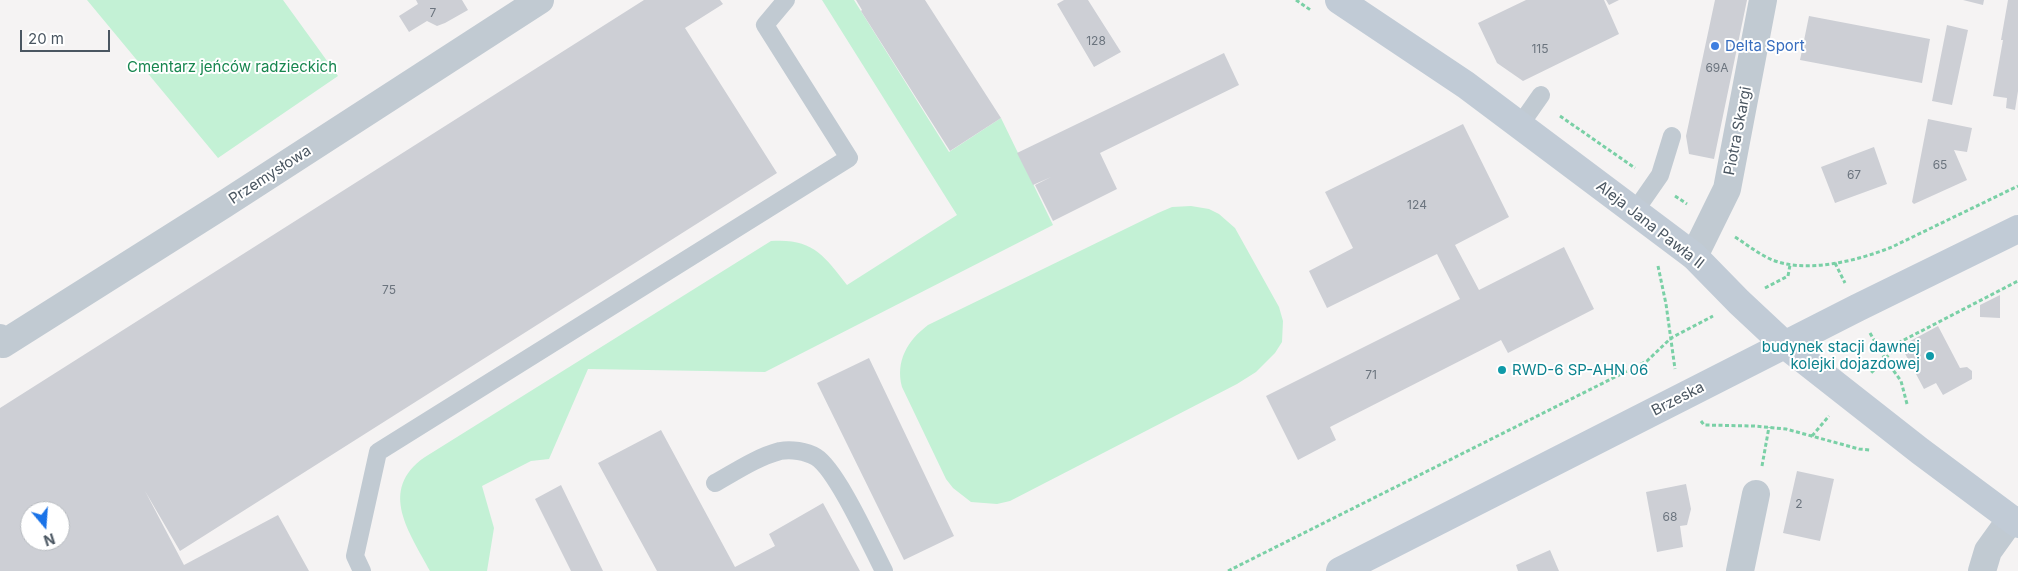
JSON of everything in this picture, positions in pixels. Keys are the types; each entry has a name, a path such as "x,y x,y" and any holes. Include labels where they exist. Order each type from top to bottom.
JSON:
{"street":[{"name":"Przemysłowa","path":"1,343 224,205 540,0"},
{"name":"Aleja Jana Pawła II","path":"1339,0 1466,85 1694,256 1785,345 2014,522"},
{"name":"Piotra Skargi","path":"1694,256 1727,190 1763,0"},
{"name":"Brzeska","path":"1340,571 2018,229"},
{"path":"1740,571 1756,494"},
{"path":"1982,571 1988,551 2014,522"}],"lane":[{"path":"362,571 355,556 378,452 849,158 765,25 786,0"},
{"path":"1520,125 1541,95"},
{"path":"1634,211 1660,175 1672,136"},
{"path":"714,483 760,459 780,451 799,450 816,457 829,468 884,571"}],"path":[{"path":"1712,221 1768,258 1790,264 1835,263 1870,256 1892,247 2018,186"},
{"path":"1835,263 1847,288"},
{"path":"1764,288 1788,276 1790,264"},
{"path":"1658,267 1663,287 1675,371"},
{"path":"1866,378 1900,342 2018,281"},
{"path":"1228,571 1647,361 1671,338 1699,323"},
{"path":"1871,335 1901,381"},
{"path":"1811,436 1830,415"},
{"path":"1700,420 1704,425 1769,428 1811,436 1859,449"},
{"path":"1756,494 1769,428"}],"green space":[{"name":"Cmentarz jeńców radzieckich","path":"87,0 283,0 338,76 218,158"},
{"path":"822,0 854,0 949,152 1001,118 1053,225 765,372 588,369 549,459 531,461 482,486 494,528 487,571 430,571 407,527 400,498 403,483 411,470 425,457 771,241 797,242 816,251 824,257 847,285 957,215"},
{"path":"1191,206 1209,209 1219,214 1235,228 1279,307 1283,321 1282,342 1275,353 1256,372 1237,384 1010,501 997,504 971,502 953,488 946,479 902,387 900,368 909,344 928,325 1158,213 1172,207"}],"building":[{"path":"416,0 462,0 468,10 437,26 427,21 409,32 399,16 418,4"},
{"path":"644,0 720,0 723,4 685,28 777,173 180,551 145,491 184,565 278,515 309,571 0,571 0,408"},
{"path":"856,0 925,0 1001,118 950,151 861,11"},
{"path":"1064,0 1088,0 1121,52 1094,67 1057,4"},
{"path":"1526,0 1604,0 1619,34 1523,81 1497,63 1478,23"},
{"path":"1606,0 1619,0 1609,5"},
{"path":"1715,0 1747,0 1714,159 1689,154 1686,136"},
{"path":"1963,0 1984,0 1983,5"},
{"path":"2008,0 2018,0 2018,91 2015,110 2006,108 2007,98 1993,96"},
{"path":"1809,16 1930,39 1922,83 1800,60"},
{"path":"1947,25 1968,30 1952,105 1932,101"},
{"path":"1224,53 1239,85 1100,153 1117,189 1053,221 1035,185 1051,177 1033,185 1017,153"},
{"path":"1928,119 1972,128 1967,152 1954,150 1967,180 1914,204 1912,202"},
{"path":"1463,124 1509,217 1455,245 1479,290 1564,247 1594,309 1508,353 1501,340 1330,427 1336,440 1298,460 1266,396 1460,299 1437,254 1327,308 1309,271 1353,248 1325,192"},
{"path":"1874,147 1887,184 1835,203 1821,167"},
{"path":"2000,295 2000,318 1980,317 1980,305"},
{"name":"budynek stacji dawnej kolejki dojazdowej","path":"1938,326 1960,368 1967,367 1972,371 1972,379 1943,395 1936,383 1924,389 1901,346"},
{"path":"869,358 954,536 904,560 817,383"},
{"path":"661,430 735,567 775,546 769,534 823,503 860,571 657,571 598,463"},
{"path":"1797,471 1834,479 1820,541 1783,533"},
{"path":"1686,484 1691,509 1687,525 1680,526 1683,547 1657,552 1646,492"},
{"path":"561,485 603,571 571,571 535,499"},
{"path":"1550,550 1559,571 1518,571 1516,565"}],"place":[{"name":"Delta Sport","path":"1715,46"},
{"name":"budynek stacji dawnej kolejki dojazdowej","path":"1930,356"},
{"name":"RWD-6 SP-AHN 06","path":"1502,370"}]}
